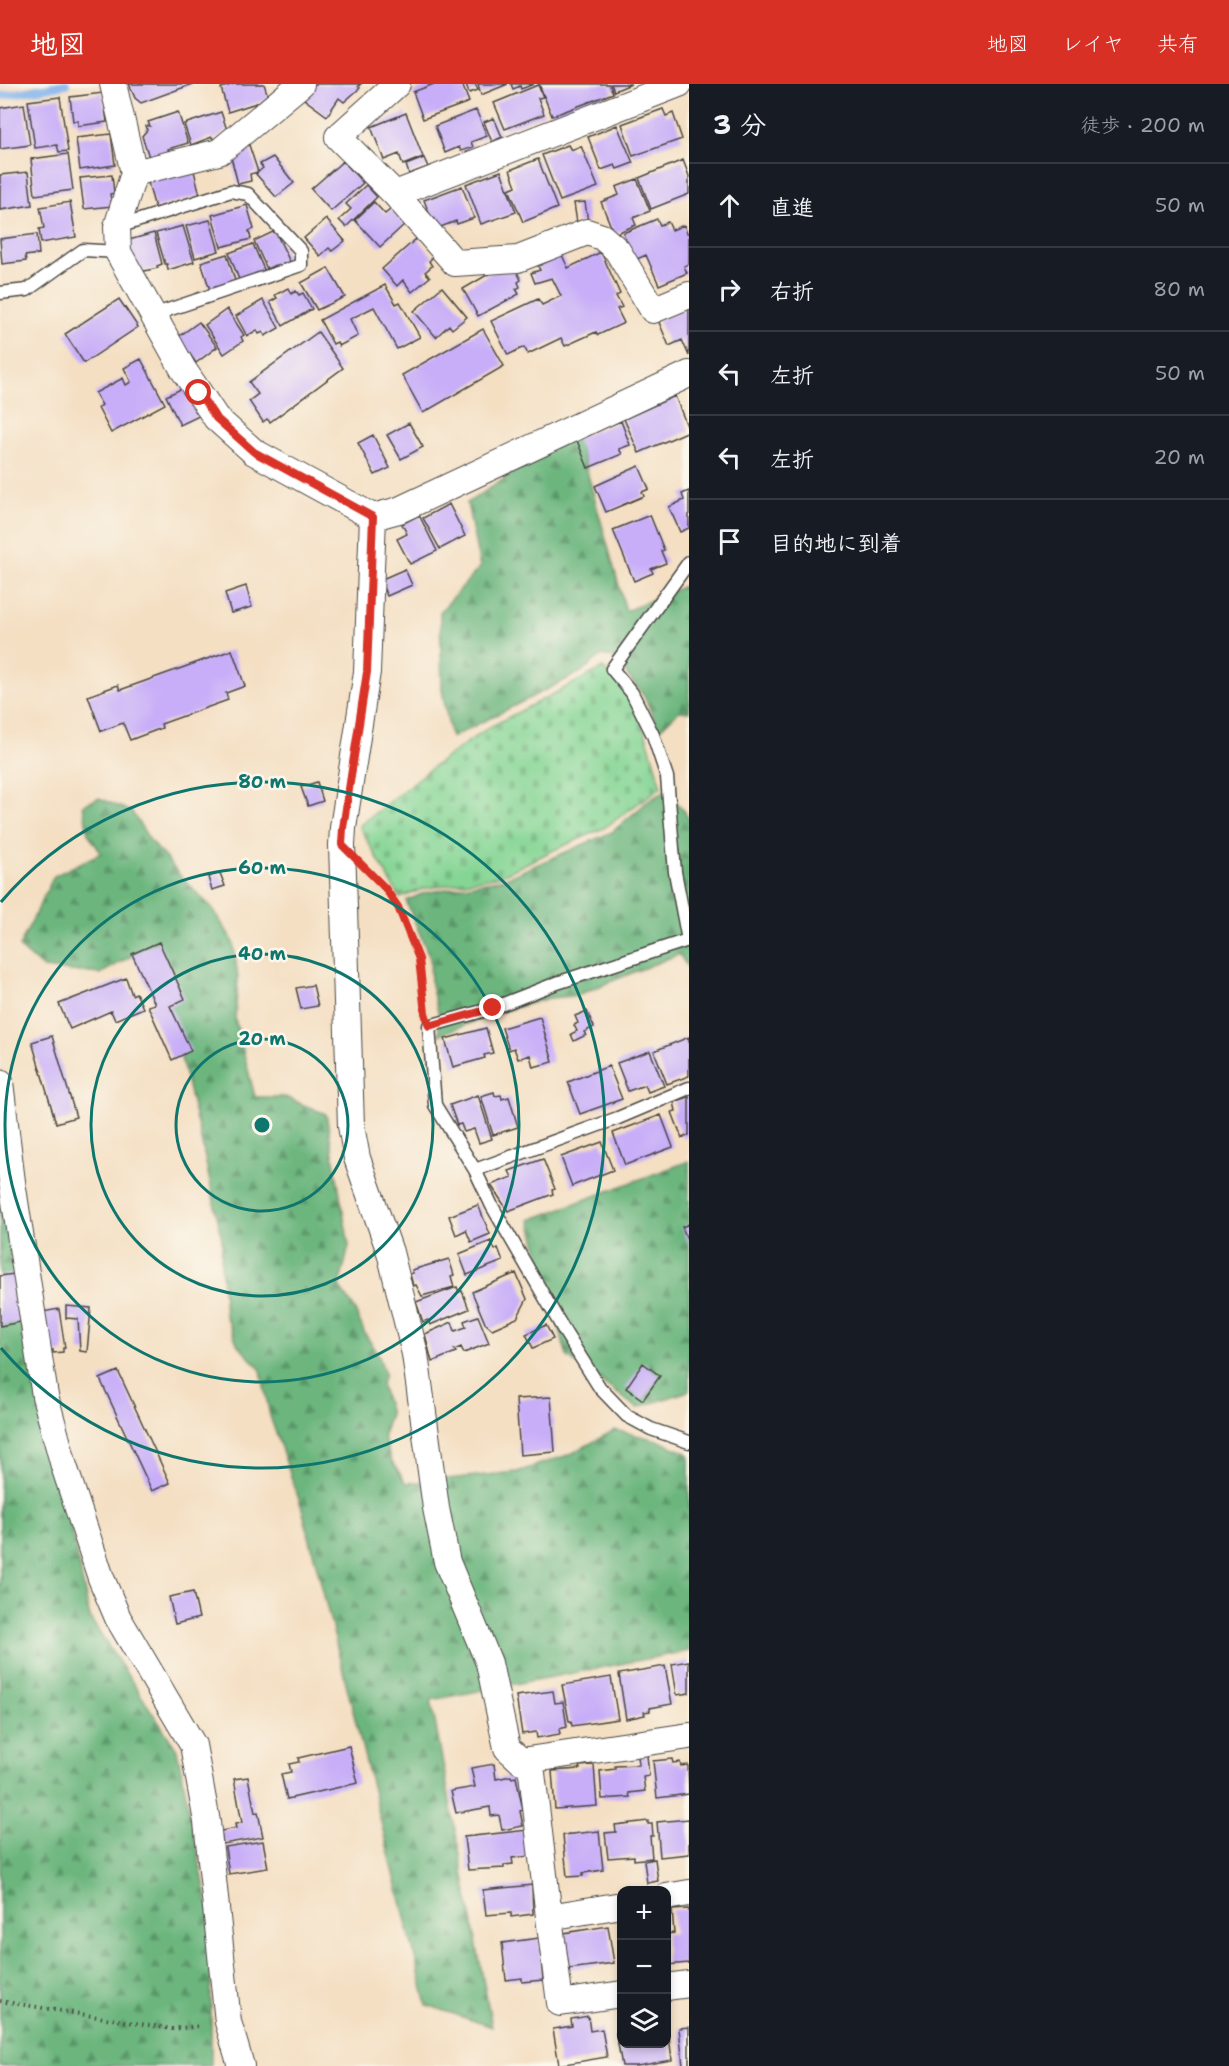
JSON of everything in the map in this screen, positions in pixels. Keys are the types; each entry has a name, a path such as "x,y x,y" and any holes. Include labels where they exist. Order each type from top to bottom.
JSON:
{"street":[{"path":"113,84 134,173 118,240 153,315 183,369 216,418 254,452 373,517 399,510 689,374"},
{"path":"134,173 219,152 301,84"},
{"path":"397,84 338,137 395,194 455,263 518,259 587,232 602,237 617,250 653,310 689,295"},
{"path":"395,194 679,84"},
{"path":"373,517 367,672 342,845 351,1126 357,1158 390,1252 415,1354 436,1508 447,1562 489,1663 507,1748 521,1761 689,1736"},
{"path":"0,1082 12,1182 45,1396 64,1466 101,1578 118,1618 193,1745 207,1822 228,2022 241,2066"},
{"path":"528,1761 532,1773 561,2003 617,1995"},
{"path":"671,1896 689,1893"},
{"path":"549,1917 617,1906"},
{"path":"671,1986 689,1984"}],"lane":[{"path":"0,293 27,290 83,250 118,240 231,191 248,194 301,251 301,265 153,315"},
{"path":"689,562 612,669 632,693 653,735 667,777 675,872 688,940 557,983 493,1008 429,1026 435,1105 475,1170 492,1206 560,1324 600,1388 627,1416 651,1429 689,1442"},
{"path":"475,1170 618,1118 689,1088"}],"path":[{"path":"342,845 385,888 398,907 419,959 424,1006 429,1026"},
{"path":"0,2001 172,2030 228,2022"}],"green space":[{"path":"576,432 626,611 689,584 689,712 679,711 659,730 644,696 619,660 602,655 581,672 451,738 442,690 440,612 480,567 467,503"},
{"path":"603,668 621,686 636,711 661,787 604,828 500,876 422,889 400,898 359,826 434,766 488,728"},
{"path":"664,791 682,808 689,819 689,969 679,954 575,996 549,998 497,1013 439,1035 439,1015 431,986 430,958 406,901 424,893 504,879 612,832 647,802"},
{"path":"99,798 132,812 149,839 212,908 233,941 238,978 235,1019 255,1097 285,1097 326,1114 349,1246 339,1287 353,1306 365,1334 378,1354 385,1374 381,1384 390,1414 383,1435 391,1460 406,1483 517,1472 571,1454 615,1430 657,1440 689,1454 689,1651 431,1700 492,2027 427,2005 302,1508 270,1416 261,1370 238,1345 225,1315 221,1264 222,1240 176,1037 133,955 100,974 43,968 19,947 54,876 101,853 88,833 83,805"},
{"path":"689,1161 689,1391 637,1408 567,1356 530,1220"},
{"path":"0,1171 7,1222 90,1618 177,1750 211,1918 211,2066 0,2066"}],"building":[{"path":"129,84 193,84 141,103 135,98"},
{"path":"234,84 264,84 269,99 228,112 221,88"},
{"path":"314,84 361,84 358,86 360,88 344,102 339,98 327,116 304,99"},
{"path":"434,84 462,84 469,102 423,119 413,92"},
{"path":"466,84 475,84 478,90 469,93"},
{"path":"478,84 508,84 481,95"},
{"path":"511,84 534,84 521,89 520,86 513,89"},
{"path":"539,84 609,84 613,93 552,116"},
{"path":"611,84 631,84 614,91"},
{"path":"538,85 543,97 538,98 544,114 505,129 494,103"},
{"path":"103,93 107,122 78,126 78,121 73,121 70,97"},
{"path":"60,97 68,151 59,152 57,145 35,148 28,101"},
{"path":"24,104 30,145 0,149 0,108"},
{"path":"663,109 666,116 673,113 682,139 633,156 622,124"},
{"path":"476,110 487,136 471,142 473,147 461,151 459,147 445,153 435,126"},
{"path":"178,112 188,143 168,149 169,154 150,160 142,136 147,130 146,126 150,126 148,122"},
{"path":"221,112 227,130 214,140 212,137 191,145 184,124"},
{"path":"406,113 423,157 403,165 399,154 384,160 371,127"},
{"path":"494,118 502,137 492,142 484,122"},
{"path":"617,125 633,163 617,169 615,165 601,170 588,137"},
{"path":"111,134 115,165 80,170 76,138"},
{"path":"248,142 258,172 250,174 251,181 238,184 230,153"},
{"path":"568,145 571,150 581,146 598,187 560,201 542,155"},
{"path":"68,154 73,190 35,195 31,159"},
{"path":"273,157 294,183 276,197 256,174 263,168 260,164"},
{"path":"424,158 428,167 409,174 406,165"},
{"path":"538,159 557,208 523,222 509,189 516,186 510,170"},
{"path":"683,160 689,176 689,194 651,209 639,178"},
{"path":"343,161 363,183 331,211 311,189"},
{"path":"193,167 200,195 155,208 147,179"},
{"path":"501,171 516,212 481,224 466,184"},
{"path":"28,172 32,205 0,210 0,175"},
{"path":"112,175 114,193 110,194 112,206 84,209 80,178"},
{"path":"637,179 650,211 633,218 636,225 614,234 601,202 619,195 616,187"},
{"path":"366,185 377,197 346,227 339,220 351,209 346,204"},
{"path":"462,186 474,218 457,224 456,221 438,228 435,219 432,221 424,200"},
{"path":"70,202 76,237 41,243 39,229 44,228 40,207"},
{"path":"374,202 385,214 391,209 405,224 380,247 355,220"},
{"path":"585,202 588,222 577,223 574,203"},
{"path":"247,205 254,229 249,231 251,239 221,247 212,215"},
{"path":"326,219 345,241 332,251 329,248 320,256 304,238"},
{"path":"657,219 660,225 668,222 672,230 684,225 689,233 689,264 684,266 687,273 659,285 646,255 635,260 623,233"},
{"path":"210,220 219,251 195,258 186,226"},
{"path":"183,226 194,262 168,270 156,233"},
{"path":"275,231 290,262 277,269 275,265 267,269 254,241"},
{"path":"154,233 162,264 157,266 158,268 135,273 129,240"},
{"path":"37,234 39,254 25,256 26,261 2,264 0,239"},
{"path":"417,238 433,257 429,261 432,266 425,272 430,277 412,292 403,280 397,286 382,269"},
{"path":"253,244 265,272 241,285 229,253"},
{"path":"601,252 620,294 616,296 622,307 617,309 624,323 565,346 561,338 528,354 524,347 508,355 491,321 538,299 542,305 561,296 552,278 535,283 531,273 540,270 538,266 562,255 568,268"},
{"path":"227,254 236,284 210,290 201,262"},
{"path":"328,268 345,297 317,310 301,283"},
{"path":"516,270 521,280 518,282 520,287 516,289 519,294 478,316 463,289 492,272"},
{"path":"385,285 396,304 400,302 420,337 397,349 374,307 350,319 358,336 339,346 337,342 333,344 320,320"},
{"path":"442,287 467,317 452,329 449,325 436,337 414,311"},
{"path":"288,288 291,294 296,291 299,295 303,293 312,309 283,326 270,302 277,298 275,295"},
{"path":"119,299 138,327 84,363 65,334"},
{"path":"263,300 279,328 265,336 263,332 259,334 257,330 247,336 236,316"},
{"path":"689,307 689,356 682,340 669,346 658,320"},
{"path":"227,309 244,335 241,337 243,341 224,354 205,325"},
{"path":"199,322 217,347 196,363 178,337"},
{"path":"483,329 504,366 423,413 402,375"},
{"path":"318,332 343,368 270,422 267,419 263,422 249,401 258,394 249,382"},
{"path":"141,359 165,404 111,433 98,408 102,405 95,393 123,378 126,385 131,382 124,368"},
{"path":"185,387 199,416 180,425 166,396"},
{"path":"675,396 689,431 639,453 624,419"},
{"path":"621,421 630,445 619,449 622,454 588,468 576,438"},
{"path":"409,423 423,447 401,459 387,435"},
{"path":"373,435 390,468 375,475 358,443"},
{"path":"639,466 649,489 642,492 644,496 606,512 595,486"},
{"path":"689,491 689,528 680,532 669,507 684,500 682,494"},
{"path":"449,504 465,536 440,549 423,518"},
{"path":"419,515 437,551 410,564 397,539 407,534 402,524"},
{"path":"650,515 664,550 661,551 666,563 651,569 653,573 634,581 613,530"},
{"path":"405,569 412,585 387,596 380,580"},
{"path":"246,586 252,607 231,613 225,593"},
{"path":"232,650 245,686 226,693 228,700 161,724 162,728 130,740 123,723 101,731 88,696 118,685 120,690"},
{"path":"317,782 323,801 308,806 301,787"},
{"path":"220,873 225,886 212,890 208,877"},
{"path":"159,942 185,999 170,1006 191,1051 172,1060 148,1006 155,1004 132,954"},
{"path":"126,978 132,995 136,993 143,1008 115,1020 111,1011 70,1029 59,1004"},
{"path":"313,985 318,1006 301,1009 296,988"},
{"path":"587,1011 594,1027 584,1032 586,1035 574,1041 571,1034 577,1031 574,1025 578,1023 575,1016"},
{"path":"540,1017 553,1062 533,1067 530,1055 518,1059 514,1048 509,1050 502,1028"},
{"path":"486,1028 493,1053 484,1055 485,1058 453,1067 445,1039"},
{"path":"52,1036 76,1117 56,1123 32,1042"},
{"path":"689,1037 689,1076 667,1084 654,1051"},
{"path":"650,1051 664,1086 648,1092 645,1085 628,1091 617,1063"},
{"path":"609,1066 622,1099 580,1114 568,1082"},
{"path":"494,1092 495,1096 501,1095 502,1099 509,1097 518,1127 493,1135 481,1096"},
{"path":"478,1095 492,1139 479,1143 474,1129 464,1132 461,1124 457,1125 450,1105"},
{"path":"689,1097 689,1135 682,1138 672,1112 676,1111 674,1102"},
{"path":"661,1115 673,1147 625,1165 613,1133"},
{"path":"602,1142 613,1170 572,1186 561,1157"},
{"path":"543,1159 555,1189 552,1190 553,1194 508,1211 491,1185 512,1177 509,1171"},
{"path":"478,1205 490,1234 471,1242 466,1230 456,1235 449,1216"},
{"path":"689,1224 689,1244 682,1227"},
{"path":"491,1241 495,1250 498,1248 503,1261 467,1275 459,1254"},
{"path":"449,1259 454,1275 451,1276 454,1287 422,1296 416,1285 413,1286 410,1274 413,1273 412,1270"},
{"path":"516,1273 527,1299 517,1318 492,1329 485,1323 472,1292"},
{"path":"14,1274 21,1322 0,1326 0,1276"},
{"path":"457,1287 459,1292 462,1291 469,1309 430,1325 428,1320 423,1322 416,1302"},
{"path":"66,1306 91,1308 87,1352 80,1351 78,1319 66,1318"},
{"path":"59,1309 65,1348 63,1352 53,1353 53,1350 48,1351 42,1312"},
{"path":"478,1316 489,1343 464,1353 461,1347 454,1350 456,1352 432,1362 425,1334 452,1322 455,1331 466,1327 464,1321"},
{"path":"546,1325 553,1339 533,1348 526,1334"},
{"path":"643,1363 660,1376 643,1400 626,1388"},
{"path":"118,1371 170,1483 152,1491 100,1379"},
{"path":"551,1397 555,1452 520,1455 516,1399"},
{"path":"193,1592 199,1618 175,1624 169,1597"},
{"path":"689,1661 689,1693 677,1695 672,1664"},
{"path":"665,1666 672,1704 650,1708 650,1711 644,1712 645,1715 626,1719 619,1674"},
{"path":"611,1677 618,1719 572,1726 562,1685"},
{"path":"553,1691 555,1703 563,1702 567,1727 559,1729 560,1734 537,1738 536,1732 522,1734 516,1696"},
{"path":"349,1746 358,1783 287,1799 281,1774 291,1772 289,1764 299,1762 298,1758"},
{"path":"647,1755 649,1776 643,1777 645,1791 629,1793 630,1797 602,1799 600,1771 615,1769 615,1766 639,1765 638,1756"},
{"path":"672,1759 673,1763 680,1762 681,1766 688,1765 689,1794 657,1798 653,1761"},
{"path":"494,1764 496,1779 516,1777 523,1810 520,1811 523,1826 502,1830 499,1815 491,1816 490,1807 456,1813 451,1791 475,1787 471,1768"},
{"path":"594,1765 597,1806 555,1809 552,1771 580,1769 579,1766"},
{"path":"248,1777 255,1813 258,1812 263,1837 223,1844 221,1831 236,1828 235,1824 242,1823 234,1779"},
{"path":"689,1819 689,1854 660,1857 657,1822"},
{"path":"648,1821 648,1824 652,1824 653,1836 650,1836 652,1858 634,1860 634,1856 608,1858 605,1833 616,1832 615,1825"},
{"path":"528,1830 531,1856 512,1858 513,1864 504,1865 504,1868 468,1870 464,1837"},
{"path":"599,1831 603,1870 583,1873 583,1876 567,1877 563,1835"},
{"path":"263,1841 268,1868 229,1874 225,1847"},
{"path":"655,1859 658,1881 647,1883 644,1861"},
{"path":"532,1885 533,1914 511,1917 511,1913 486,1915 483,1890"},
{"path":"689,1909 689,1963 671,1965 671,1933 674,1933 672,1910"},
{"path":"608,1926 614,1963 569,1969 564,1933"},
{"path":"539,1938 543,1980 522,1982 522,1978 506,1980 502,1943"},
{"path":"588,2016 590,2031 602,2029 607,2057 559,2065 553,2029 572,2026 571,2019"},
{"path":"689,2027 689,2066 683,2066 679,2028"},
{"path":"619,2048 670,2048 672,2060 622,2066"}],"waterway":[{"path":"0,96 66,84"}],"route":[{"path":"199,393 216,418 254,452 373,517 367,672 342,845 385,888 398,907 419,959 423,1000 429,1026 493,1008"}]}
